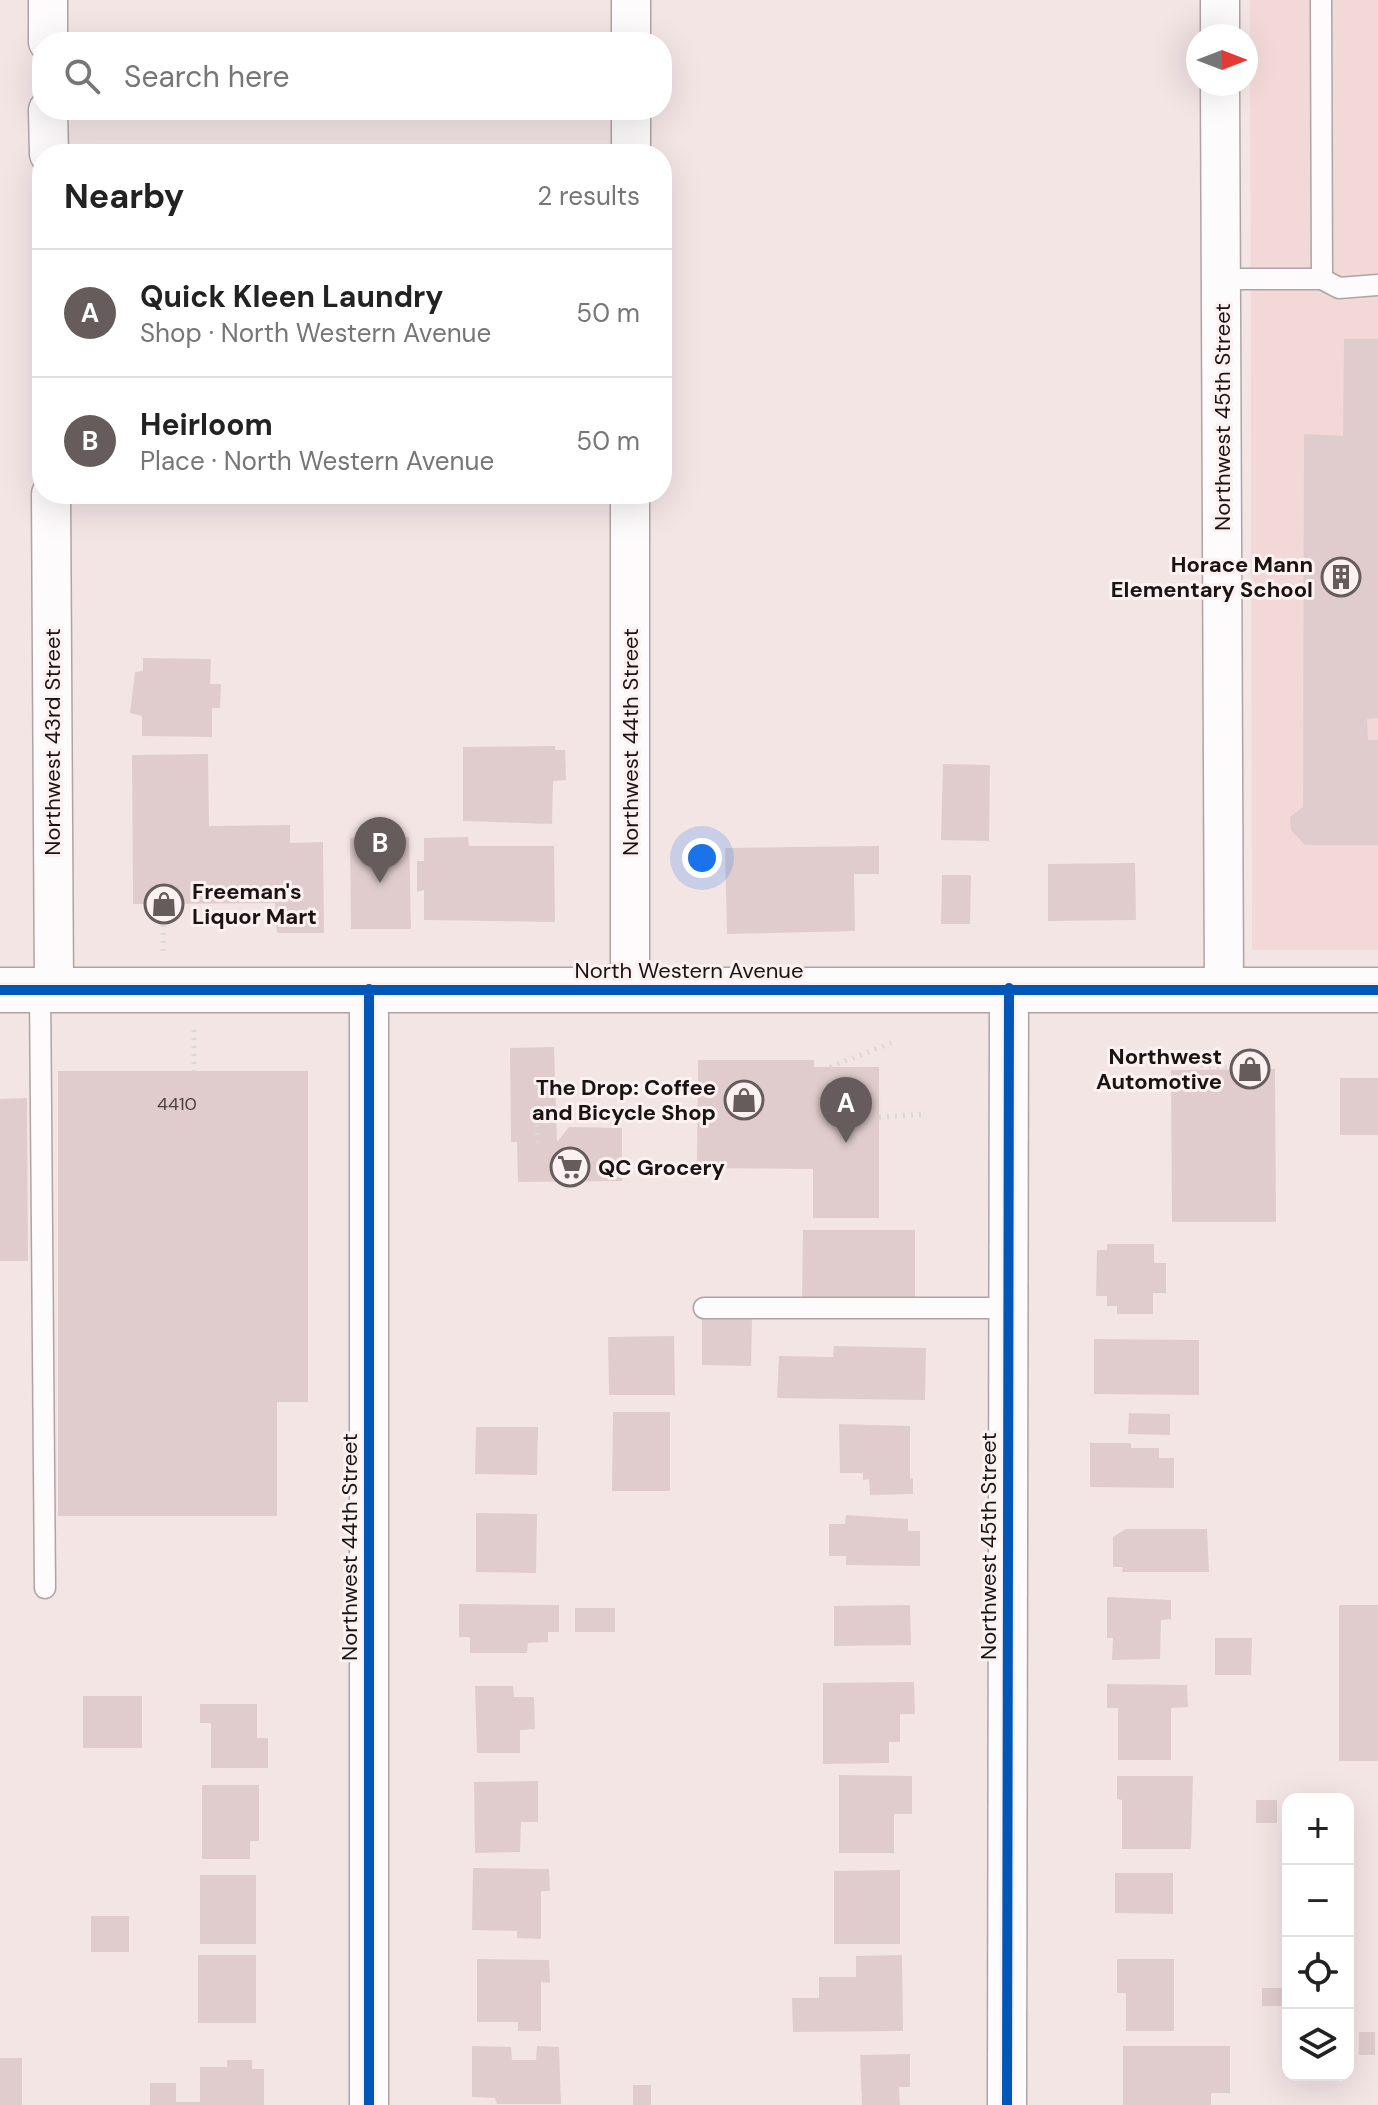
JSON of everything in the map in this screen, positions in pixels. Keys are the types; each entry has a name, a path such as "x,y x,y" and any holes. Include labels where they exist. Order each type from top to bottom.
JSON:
{"street":[{"path":"48,0 48,32"},
{"path":"631,0 631,32"},
{"path":"1220,0 1220,24"},
{"name":"Northwest 45th Street","path":"1220,96 1224,990"},
{"path":"48,120 49,144"},
{"path":"631,120 631,144"},
{"name":"Northwest 43rd Street","path":"31,990 51,504"},
{"name":"Northwest 44th Street","path":"630,504 630,991"},
{"name":"Northwest 45th Street","path":"1007,2105 1009,988"},
{"name":"Northwest 44th Street","path":"369,989 369,2105"},
{"name":"North Western Avenue","path":"31,990 1378,990"}],"lane":[{"path":"1321,0 1322,279"},
{"path":"1221,279 1322,279 1339,288 1378,285"},
{"path":"31,990 45,1588"},
{"path":"704,1308 1008,1308"}],"path":[{"path":"830,1067 896,1041"},
{"path":"1153,1062 1250,1069"},
{"path":"879,1117 927,1114"},
{"path":"536,1117 538,1142"}],"shaded area":[{"path":"1250,0 1378,0 1378,950 1252,950 1250,96 1258,96 1258,24 1250,24"}],"building":[{"name":"Horace Mann Elementary School","path":"1344,339 1378,339 1378,718 1367,719 1368,740 1378,740 1378,845 1305,845 1291,830 1290,817 1303,807 1304,434 1343,436"},
{"path":"143,658 211,659 210,684 221,684 220,708 212,708 212,737 142,736 142,716 130,713 135,672 143,671"},
{"path":"555,746 555,750 565,750 566,780 553,781 552,824 463,821 463,747"},
{"path":"208,754 209,826 290,825 290,843 323,842 324,933 277,933 275,903 133,904 132,755"},
{"path":"943,764 990,765 989,841 941,840"},
{"path":"409,837 411,929 351,929 350,838"},
{"path":"468,837 469,846 554,846 555,922 424,920 424,890 417,892 417,861 424,861 424,838"},
{"path":"879,846 879,874 854,874 855,931 727,934 725,848"},
{"path":"1135,863 1136,920 1048,921 1048,864"},
{"path":"942,875 971,875 970,924 941,924"},
{"path":"554,1047 557,1142 569,1127 622,1128 622,1181 518,1182 517,1142 511,1142 510,1048"},
{"path":"698,1060 814,1060 814,1067 879,1067 879,1218 813,1218 813,1169 697,1168"},
{"path":"1275,1069 1276,1222 1172,1222 1171,1070"},
{"path":"58,1071 308,1071 308,1402 277,1402 277,1516 58,1516"},
{"path":"1340,1078 1378,1078 1378,1135 1340,1135"},
{"path":"27,1098 28,1261 0,1261 0,1099"},
{"path":"803,1230 915,1230 915,1302 802,1301"},
{"path":"1107,1244 1154,1244 1154,1263 1166,1263 1166,1293 1153,1293 1153,1314 1117,1314 1117,1306 1107,1306 1107,1296 1096,1296 1097,1250 1107,1250"},
{"path":"702,1318 752,1319 751,1366 702,1365"},
{"path":"674,1336 675,1395 609,1395 608,1337"},
{"path":"1094,1339 1199,1340 1199,1395 1094,1394"},
{"path":"834,1346 926,1348 925,1400 777,1398 779,1356 833,1357"},
{"path":"613,1412 670,1412 670,1491 612,1491"},
{"path":"1129,1413 1170,1414 1170,1435 1128,1434"},
{"path":"839,1424 910,1426 913,1494 870,1495 869,1479 863,1480 863,1473 840,1473"},
{"path":"476,1427 538,1427 537,1475 475,1474"},
{"path":"1090,1443 1131,1443 1131,1448 1159,1448 1159,1458 1174,1458 1174,1488 1090,1487"},
{"path":"476,1513 537,1514 536,1573 476,1572"},
{"path":"846,1515 908,1519 908,1531 920,1531 920,1566 846,1565 846,1556 829,1556 829,1524 845,1524"},
{"path":"1126,1529 1207,1529 1209,1572 1122,1572 1123,1567 1113,1567 1113,1537"},
{"path":"1107,1597 1171,1600 1171,1619 1161,1620 1160,1659 1112,1660 1113,1638 1107,1638"},
{"path":"459,1604 559,1605 559,1632 548,1632 548,1642 528,1643 527,1653 470,1653 470,1637 459,1637"},
{"path":"910,1605 911,1645 834,1646 834,1606"},
{"path":"1339,1605 1378,1605 1378,1761 1339,1761"},
{"path":"575,1608 615,1608 615,1632 575,1632"},
{"path":"1215,1638 1252,1638 1251,1675 1215,1675"},
{"path":"914,1682 915,1714 900,1714 900,1742 889,1742 889,1763 823,1764 823,1683"},
{"path":"1107,1684 1187,1685 1188,1707 1171,1708 1171,1760 1118,1760 1118,1708 1107,1708"},
{"path":"475,1686 513,1686 514,1697 534,1697 535,1729 520,1730 520,1753 477,1753"},
{"path":"83,1696 142,1696 142,1748 83,1748"},
{"path":"200,1704 257,1704 257,1738 268,1738 268,1768 211,1768 211,1723 200,1723"},
{"path":"839,1775 912,1776 912,1814 894,1814 894,1853 839,1853"},
{"path":"1117,1776 1193,1776 1191,1849 1122,1849 1122,1800 1117,1799"},
{"path":"538,1781 538,1822 521,1822 520,1852 475,1853 474,1782"},
{"path":"202,1785 259,1785 259,1841 250,1841 250,1859 202,1859"},
{"path":"1256,1800 1277,1800 1277,1823 1256,1823"},
{"path":"473,1868 549,1869 550,1891 541,1891 541,1939 517,1938 517,1931 472,1930"},
{"path":"900,1870 900,1944 834,1944 834,1871"},
{"path":"1115,1873 1173,1873 1173,1914 1115,1913"},
{"path":"200,1875 256,1875 256,1944 200,1944"},
{"path":"91,1916 129,1916 129,1952 91,1952"},
{"path":"198,1955 256,1955 256,2023 198,2023"},
{"path":"902,1955 903,2031 793,2032 792,1998 819,1998 819,1977 856,1977 856,1956"},
{"path":"477,1959 549,1960 550,1983 541,1982 541,2031 518,2031 518,2022 477,2022"},
{"path":"1117,1959 1174,1959 1174,2031 1126,2031 1126,1993 1117,1993"},
{"path":"1262,1988 1282,1988 1282,2006 1262,2006"},
{"path":"1359,2032 1375,2032 1375,2055 1359,2055"},
{"path":"472,2046 511,2047 512,2060 536,2060 537,2046 559,2047 561,2104 497,2104 495,2098 472,2097"},
{"path":"1123,2046 1230,2046 1230,2093 1211,2093 1211,2105 1123,2105"},
{"path":"910,2054 910,2087 899,2087 900,2105 862,2105 860,2055"},
{"path":"0,2058 22,2058 22,2105 0,2105"},
{"path":"227,2060 252,2060 252,2069 264,2069 264,2105 150,2105 150,2083 176,2083 176,2102 200,2102 200,2067 227,2067"},
{"path":"633,2085 651,2085 651,2105 633,2105"}],"cycle path":[{"path":"1007,2105 1009,988"},
{"path":"369,989 369,2105"},
{"path":"0,990 1378,990"}],"place":[{"name":"Horace Mann Elementary School","path":"1341,577"},
{"name":"Heirloom","path":"380,883"},
{"name":"Freeman's Liquor Mart","path":"164,904"},
{"name":"Northwest Automotive","path":"1250,1069"},
{"name":"The Drop: Coffee and Bicycle Shop","path":"744,1100"},
{"name":"Quick Kleen Laundry","path":"846,1143"},
{"name":"QC Grocery","path":"570,1167"}]}
